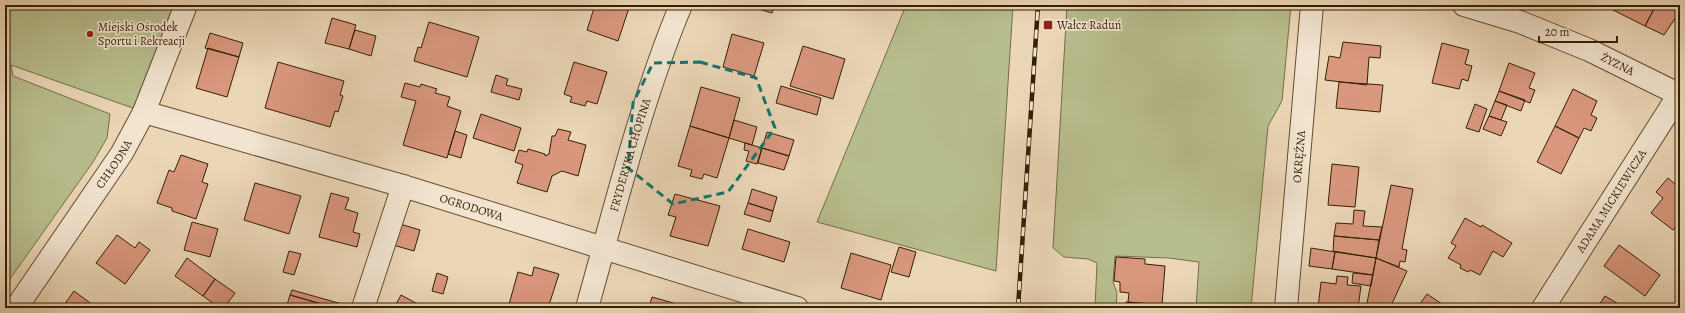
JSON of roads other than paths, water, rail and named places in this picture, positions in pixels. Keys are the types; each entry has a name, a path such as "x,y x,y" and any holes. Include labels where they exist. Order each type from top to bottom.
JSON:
{"street":[{"name":"CHŁODNA","path":"16,308 122,153 144,112 186,5"},
{"name":"FRYDERYKA CHOPINA","path":"587,308 644,109 668,35 681,5"},
{"name":"OKRĘŻNA","path":"1286,308 1312,5"},
{"name":"ŻYZNA","path":"1464,5 1520,22 1589,50 1680,94"},
{"name":"ADAMA MICKIEWICZA","path":"1543,308 1680,94"},
{"name":"OGRODOWA","path":"144,112 403,186 797,308"},
{"path":"363,308 403,186"}],"railway":[{"path":"1018,308 1038,5"}],"place":[{"name":"Wałcz Raduń","path":"1048,25"},
{"name":"Miejski Ośrodek Sportu i Rekreacji","path":"90,34"}]}
